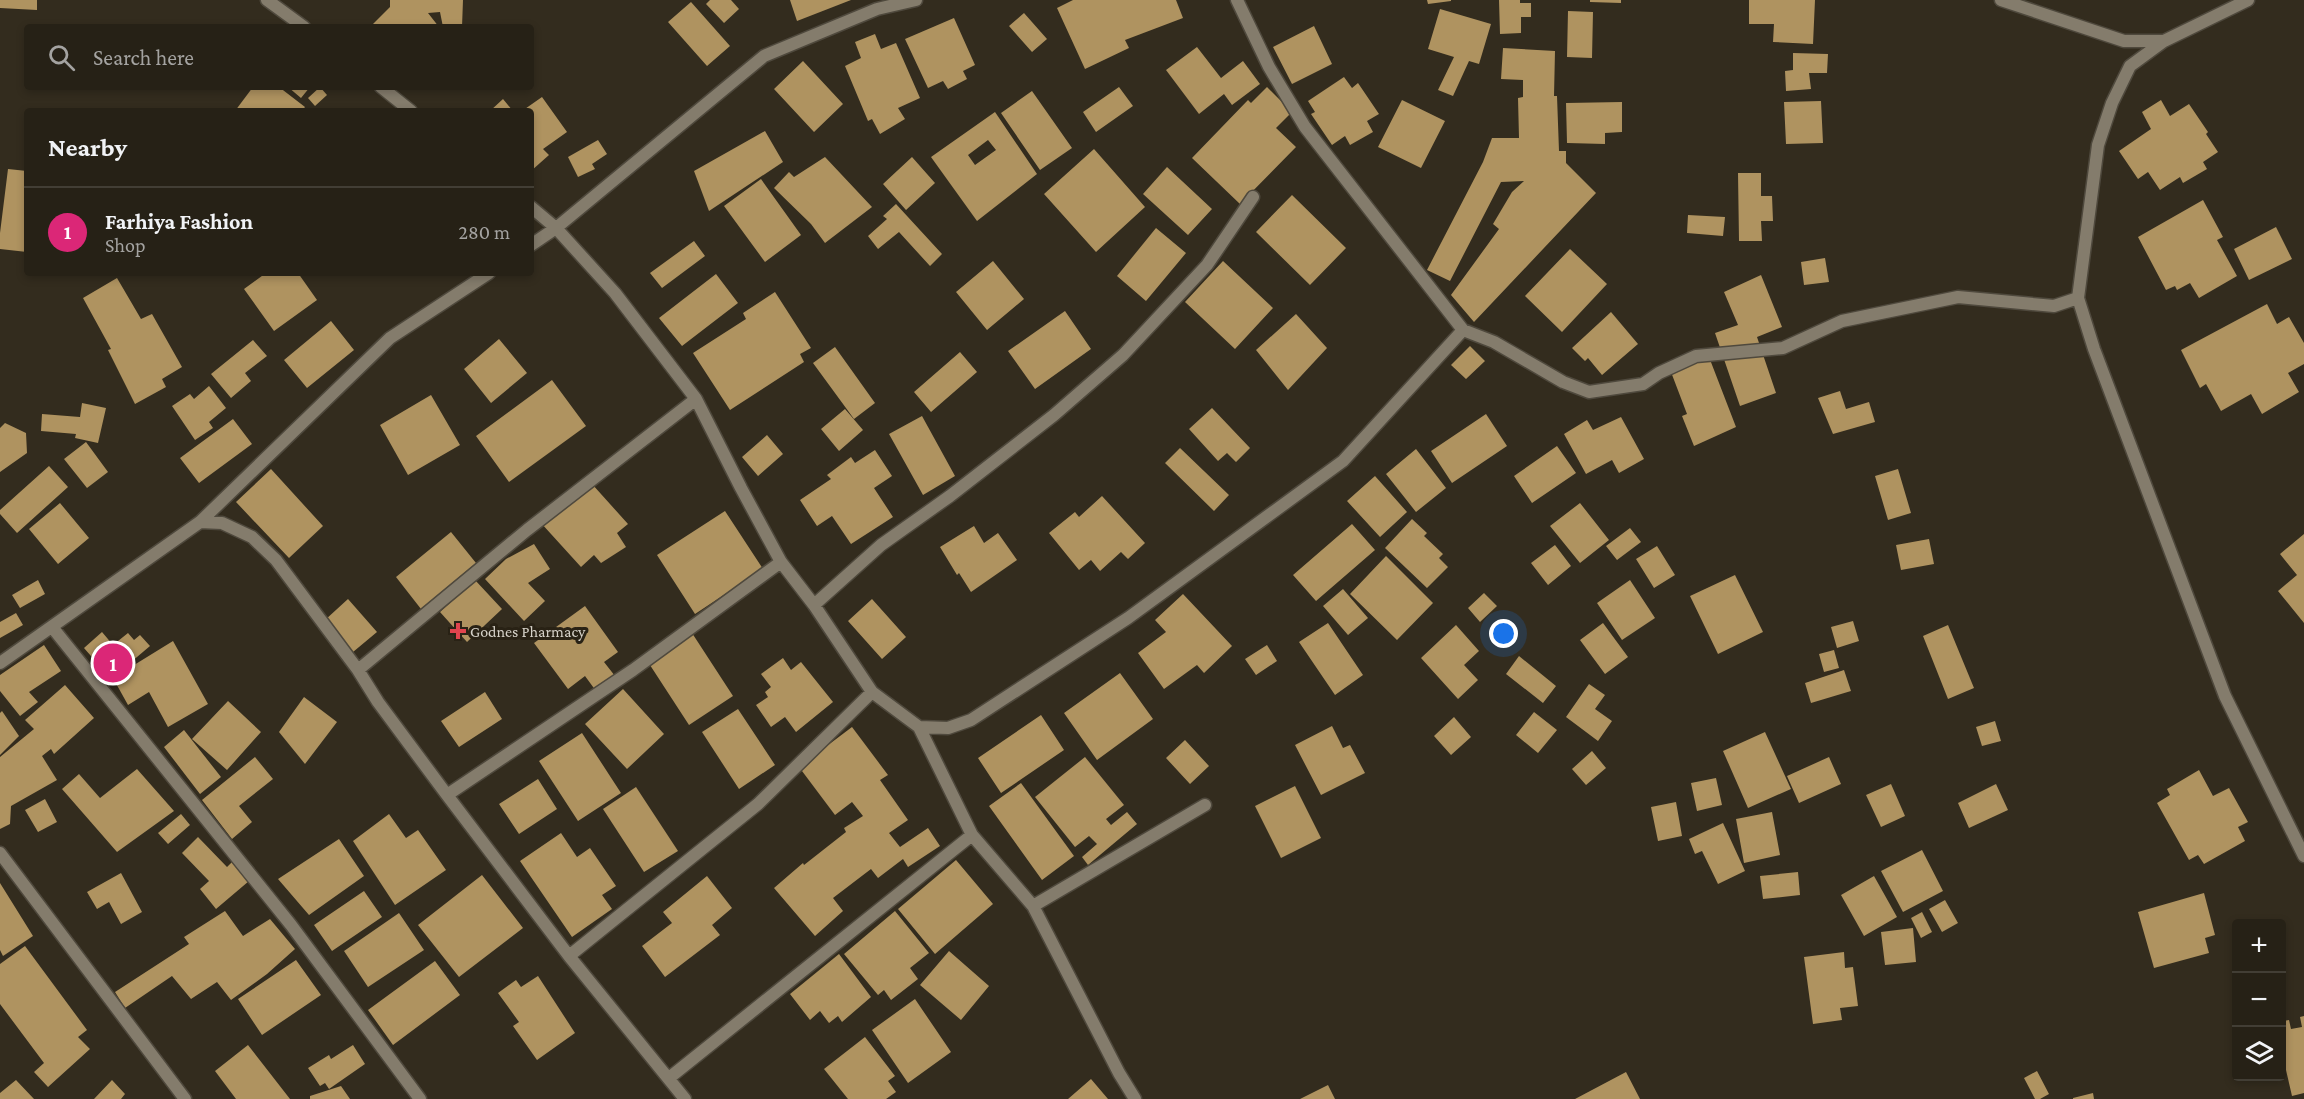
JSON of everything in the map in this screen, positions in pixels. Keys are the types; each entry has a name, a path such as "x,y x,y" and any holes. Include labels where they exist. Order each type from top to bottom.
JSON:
{"street":[{"path":"267,0 299,24"},
{"path":"534,243 556,228 764,56 877,9 916,0"},
{"path":"1237,0 1269,67 1305,127 1463,330 1494,342 1563,382 1589,392 1643,384 1659,373 1696,356 1783,348 1842,321 1959,297 2054,306 2078,298"},
{"path":"2001,0 2124,41 2164,41"},
{"path":"2248,0 2164,41 2130,66 2112,103 2098,145 2078,298 2094,349 2225,696 2304,856"},
{"path":"385,90 407,108"},
{"path":"814,605 881,545 950,496 1044,423 1123,355 1207,265 1253,197"},
{"path":"534,210 556,228 615,293 696,399 781,562 814,605 872,692 919,727 972,835 1033,906 1119,1073 1135,1099"},
{"path":"0,663 200,522 390,338 484,276"},
{"path":"919,727 948,728 971,720 1128,618 1343,461 1463,330"},
{"path":"358,670 527,530 696,399"},
{"path":"200,522 222,524 252,537 276,560 358,670 378,702 569,956 685,1099"},
{"path":"447,795 633,670 781,562"},
{"path":"52,627 291,925 420,1099"},
{"path":"569,956 758,804 872,692"},
{"path":"1033,906 1204,805"},
{"path":"669,1078 972,835"},
{"path":"0,853 185,1099"}],"building":[{"path":"0,0 37,0 37,10 0,8"},
{"path":"390,0 463,0 462,24 442,24 440,12 428,13 437,24 373,24 390,7"},
{"path":"710,0 731,0 739,9 724,23 706,4"},
{"path":"790,0 851,0 797,21"},
{"path":"1073,0 1176,0 1183,18 1125,40 1129,48 1085,69 1057,8"},
{"path":"1427,0 1451,0 1451,1 1428,4"},
{"path":"1499,0 1520,0 1520,3 1531,3 1531,17 1521,17 1521,33 1500,34"},
{"path":"1590,0 1621,0 1621,3 1590,2"},
{"path":"1749,0 1815,0 1813,44 1773,42 1774,24 1749,24"},
{"path":"691,2 730,46 707,66 668,22"},
{"path":"1440,9 1491,24 1479,64 1469,61 1453,96 1438,90 1454,57 1428,49"},
{"path":"1568,11 1593,12 1592,58 1567,57"},
{"path":"1024,13 1047,39 1032,52 1009,26"},
{"path":"954,18 975,65 963,71 967,79 948,89 943,81 928,88 905,39"},
{"path":"1314,26 1332,64 1292,84 1273,47"},
{"path":"875,34 881,49 896,43 920,98 898,108 905,119 880,134 872,119 868,121 845,66 861,58 855,42"},
{"path":"1197,47 1221,78 1243,61 1260,84 1232,105 1224,94 1199,114 1166,70"},
{"path":"1503,48 1555,51 1554,96 1557,96 1559,151 1566,151 1566,163 1596,193 1474,322 1451,295 1499,229 1493,224 1512,192 1524,181 1501,182 1450,281 1427,270 1483,162 1492,138 1519,138 1518,98 1523,97 1523,80 1501,79"},
{"path":"1793,53 1828,54 1827,73 1809,73 1811,89 1786,91 1785,71 1793,70"},
{"path":"803,61 843,104 814,132 774,89"},
{"path":"1344,77 1352,88 1358,83 1379,114 1367,121 1373,132 1350,145 1345,136 1332,145 1311,114 1315,112 1308,101"},
{"path":"1119,87 1133,106 1096,132 1083,112"},
{"path":"1267,87 1292,112 1276,128 1296,147 1240,204 1192,158 1248,100 1251,103"},
{"path":"251,90 283,90 305,107 304,108 237,108"},
{"path":"292,90 308,90 301,98"},
{"path":"317,90 323,90 327,95 315,106 308,98"},
{"path":"1032,91 1072,148 1040,170 1001,113"},
{"path":"542,97 567,132 543,149 549,155 534,168 534,108 526,108"},
{"path":"503,99 510,108 493,108"},
{"path":"1402,100 1445,121 1421,168 1378,147"},
{"path":"2161,100 2170,116 2189,104 2218,152 2203,162 2207,169 2183,183 2180,177 2160,190 2148,172 2138,179 2119,151 2151,129 2142,112"},
{"path":"1821,101 1823,143 1786,144 1784,102"},
{"path":"1622,102 1622,132 1605,133 1605,144 1567,143 1566,103"},
{"path":"995,112 1037,174 977,221 931,157","holes":["988,140 996,150 975,165 968,155"]},
{"path":"765,131 783,162 709,211 694,171"},
{"path":"598,140 607,154 592,164 595,169 578,177 568,157"},
{"path":"1094,149 1145,207 1096,252 1044,194"},
{"path":"825,157 872,207 825,243 811,224 774,188 789,172 794,177"},
{"path":"912,157 935,183 906,210 883,184"},
{"path":"1167,167 1212,209 1188,235 1143,194"},
{"path":"8,169 24,171 24,252 0,249"},
{"path":"1738,173 1761,173 1761,196 1772,196 1773,221 1761,221 1762,241 1739,241"},
{"path":"761,179 801,235 765,262 724,206"},
{"path":"1292,195 1346,248 1310,285 1256,232"},
{"path":"2203,200 2223,237 2217,240 2237,276 2199,298 2190,283 2177,290 2175,286 2166,290 2138,237"},
{"path":"896,204 942,254 930,266 899,232 878,249 868,236 887,219 883,216"},
{"path":"1688,215 1725,217 1723,236 1687,233"},
{"path":"2276,227 2292,259 2249,280 2234,249"},
{"path":"1156,228 1186,253 1146,301 1117,276"},
{"path":"694,241 705,256 662,288 650,273"},
{"path":"1570,249 1607,284 1562,332 1525,296"},
{"path":"1825,258 1829,282 1804,285 1801,262"},
{"path":"993,261 1024,299 987,330 956,292"},
{"path":"1223,261 1273,308 1235,349 1185,302"},
{"path":"716,274 738,303 682,346 659,318"},
{"path":"1761,275 1782,327 1757,337 1776,393 1740,406 1715,333 1738,325 1724,292"},
{"path":"262,276 300,276 317,300 274,331 244,289"},
{"path":"117,278 141,319 152,314 182,367 162,379 166,387 135,404 108,350 111,349 83,298"},
{"path":"775,292 811,348 800,354 804,362 730,410 693,353 746,319 743,313"},
{"path":"2267,304 2277,324 2289,317 2304,343 2304,364 2288,373 2299,392 2262,414 2251,394 2221,411 2206,384 2200,388 2181,350"},
{"path":"1065,311 1091,349 1035,389 1008,351"},
{"path":"1611,312 1638,344 1602,375 1588,358 1585,361 1572,348"},
{"path":"1296,314 1327,348 1288,390 1256,350"},
{"path":"331,321 354,350 307,388 284,360"},
{"path":"499,339 527,373 491,403 464,369"},
{"path":"253,340 267,356 245,373 251,381 231,398 211,374"},
{"path":"1470,346 1485,361 1466,379 1451,365"},
{"path":"835,347 875,403 854,419 813,363"},
{"path":"960,352 977,372 931,412 914,392"},
{"path":"1709,357 1736,427 1694,446 1682,416 1687,414 1671,372"},
{"path":"552,380 586,426 509,482 476,436"},
{"path":"209,386 226,408 209,422 213,428 195,440 172,406 190,394 194,399"},
{"path":"1840,391 1846,409 1869,402 1875,422 1833,434 1818,398"},
{"path":"431,395 460,445 408,475 380,425"},
{"path":"82,403 106,408 98,443 75,438 76,434 41,431 42,414 80,417"},
{"path":"1212,408 1250,448 1236,462 1227,453 1218,461 1189,429"},
{"path":"845,409 863,430 839,451 821,429"},
{"path":"1486,414 1507,446 1452,483 1431,451"},
{"path":"922,416 955,476 923,495 889,434"},
{"path":"1621,417 1644,459 1619,473 1612,460 1586,474 1564,434 1587,420 1593,430"},
{"path":"233,419 252,444 199,483 180,458"},
{"path":"5,423 26,433 27,453 0,472 0,428"},
{"path":"767,435 783,454 758,476 742,457"},
{"path":"86,442 108,472 87,488 64,459"},
{"path":"1557,446 1576,473 1532,503 1514,476"},
{"path":"1180,448 1229,495 1214,511 1165,463"},
{"path":"1416,449 1446,488 1416,512 1386,474"},
{"path":"875,450 892,476 874,488 893,517 851,544 832,516 817,526 800,500 831,479 827,475 851,457 855,463"},
{"path":"49,466 68,487 17,533 0,514 0,510"},
{"path":"271,469 323,526 289,558 236,502"},
{"path":"1898,469 1911,513 1888,520 1875,476"},
{"path":"1375,476 1407,512 1380,537 1347,501"},
{"path":"592,484 628,524 617,533 626,547 601,563 594,555 581,567 541,523"},
{"path":"1102,496 1145,543 1128,559 1121,552 1100,571 1091,560 1079,570 1049,533 1075,512 1079,517"},
{"path":"60,503 89,538 58,564 29,529"},
{"path":"1580,503 1609,540 1580,563 1550,526"},
{"path":"725,511 763,569 695,614 657,555"},
{"path":"1412,519 1427,533 1424,536 1443,554 1439,558 1448,567 1427,588 1385,548"},
{"path":"1352,524 1375,550 1316,601 1293,575"},
{"path":"974,526 984,543 998,533 1017,560 971,592 959,573 957,575 940,547"},
{"path":"1630,528 1641,542 1617,560 1606,546"},
{"path":"451,532 476,563 421,609 396,577"},
{"path":"2304,534 2304,623 2278,591 2297,575 2280,554"},
{"path":"1929,539 1934,564 1901,570 1896,545"},
{"path":"534,544 550,569 528,583 545,601 524,621 485,579 506,559"},
{"path":"1555,545 1571,566 1548,585 1531,563"},
{"path":"1657,546 1675,575 1654,588 1636,559"},
{"path":"1386,556 1433,603 1397,640 1350,594"},
{"path":"1735,575 1763,632 1718,654 1690,596"},
{"path":"38,580 45,594 20,608 12,595"},
{"path":"475,580 502,609 467,642 440,612"},
{"path":"1630,580 1655,618 1622,640 1597,603"},
{"path":"1343,589 1368,618 1348,635 1323,606"},
{"path":"1484,593 1497,606 1480,622 1468,608"},
{"path":"1183,594 1232,646 1204,673 1197,665 1164,689 1138,653 1166,632 1155,620"},
{"path":"348,599 377,632 353,652 325,620"},
{"path":"872,599 906,637 882,659 848,621"},
{"path":"585,606 618,652 604,662 615,676 596,691 585,676 568,689 534,643"},
{"path":"16,613 23,625 0,638 0,622"},
{"path":"1853,621 1859,641 1837,648 1831,627"},
{"path":"1328,623 1363,675 1335,695 1299,642"},
{"path":"1603,623 1628,657 1605,674 1580,640"},
{"path":"1456,625 1479,651 1464,665 1478,680 1458,699 1421,658"},
{"path":"1948,625 1974,688 1948,699 1923,636"},
{"path":"102,632 113,645 128,633 134,640 140,635 150,646 111,679 84,648"},
{"path":"692,633 733,696 689,725 648,662"},
{"path":"173,641 208,704 168,727 149,692 128,705 113,678"},
{"path":"44,645 61,671 29,692 38,702 20,716 0,691 0,675"},
{"path":"1267,645 1277,661 1256,675 1245,659"},
{"path":"1834,650 1839,668 1824,672 1819,654"},
{"path":"1519,656 1556,686 1543,703 1506,674"},
{"path":"783,658 791,670 801,662 833,702 796,732 785,717 771,727 756,705 768,697 765,692 771,687 761,674"},
{"path":"1844,670 1851,691 1811,703 1805,683"},
{"path":"1120,673 1153,719 1097,760 1064,713"},
{"path":"1589,684 1605,695 1595,709 1612,721 1598,741 1566,717"},
{"path":"65,685 94,718 54,754 51,749 42,756 57,780 11,806 10,824 0,829 0,757 34,729 25,720"},
{"path":"623,689 664,734 627,769 585,724"},
{"path":"485,692 502,719 459,747 441,721"},
{"path":"304,697 337,722 305,764 279,732"},
{"path":"228,701 261,732 227,770 192,739"},
{"path":"738,709 775,765 739,789 702,732"},
{"path":"2,711 19,736 0,755 0,713"},
{"path":"1534,712 1557,730 1538,753 1516,735"},
{"path":"1041,715 1064,750 1001,793 978,758"},
{"path":"1454,717 1471,737 1451,755 1434,736"},
{"path":"1995,721 2001,741 1982,746 1976,727"},
{"path":"1332,726 1343,748 1350,745 1365,773 1321,795 1295,745"},
{"path":"852,727 888,775 880,780 908,820 889,833 900,847 928,828 940,846 908,867 903,859 878,878 871,869 833,898 843,911 815,936 774,888 803,863 804,865 846,832 844,828 863,816 852,802 835,815 799,767"},
{"path":"184,730 221,777 200,794 164,747"},
{"path":"1765,732 1791,789 1748,808 1723,751"},
{"path":"582,733 621,793 578,821 539,761"},
{"path":"1185,740 1209,766 1190,784 1166,758"},
{"path":"1592,751 1606,768 1586,785 1572,769"},
{"path":"255,757 273,779 239,806 252,822 232,839 202,800"},
{"path":"1085,757 1124,805 1106,819 1111,825 1127,812 1137,824 1088,865 1082,857 1097,844 1089,836 1075,847 1035,797"},
{"path":"1829,757 1841,784 1799,803 1787,776"},
{"path":"137,769 174,811 117,852 62,789 79,774 100,798"},
{"path":"2199,770 2213,796 2229,788 2248,822 2238,827 2245,841 2204,864 2198,855 2189,860 2157,803 2170,795 2167,789"},
{"path":"1716,778 1722,805 1697,811 1691,783"},
{"path":"538,779 557,809 519,834 499,804"},
{"path":"1021,783 1074,856 1042,880 989,806"},
{"path":"1891,784 1905,816 1881,827 1866,795"},
{"path":"1996,784 2008,810 1969,828 1958,803"},
{"path":"1295,786 1321,838 1281,858 1255,806"},
{"path":"636,787 678,851 644,872 603,809"},
{"path":"45,799 57,822 38,832 25,810"},
{"path":"1676,802 1682,836 1658,841 1651,807"},
{"path":"1772,812 1780,855 1744,863 1736,819"},
{"path":"181,814 190,825 168,844 158,833"},
{"path":"389,814 406,838 418,830 446,870 395,905 353,841"},
{"path":"1723,823 1745,871 1718,884 1702,851 1695,854 1689,839"},
{"path":"561,833 577,857 590,848 616,886 602,895 612,909 572,937 520,861"},
{"path":"198,837 227,867 232,862 249,881 216,909 200,889 209,881 182,853"},
{"path":"339,839 364,876 309,915 278,879"},
{"path":"1922,850 1943,891 1903,912 1881,871"},
{"path":"956,860 993,904 935,954 898,909"},
{"path":"1798,872 1800,895 1763,899 1760,876"},
{"path":"121,873 142,912 121,924 109,902 97,909 87,892"},
{"path":"482,875 523,928 459,977 418,925"},
{"path":"707,876 732,908 712,925 720,935 665,977 642,946 672,923 663,912"},
{"path":"1874,876 1897,917 1864,936 1841,895"},
{"path":"0,883 33,936 3,956 0,950"},
{"path":"364,891 382,917 332,951 314,925"},
{"path":"2204,893 2215,935 2205,938 2209,953 2154,968 2138,912"},
{"path":"1945,900 1958,923 1942,932 1929,909"},
{"path":"225,911 243,936 270,919 295,949 267,974 231,1000 217,982 191,999 172,976 125,1008 115,992 189,944 184,937"},
{"path":"895,911 929,953 910,968 918,979 891,1000 884,990 878,995 844,954"},
{"path":"1922,912 1932,932 1921,938 1911,918"},
{"path":"399,913 424,950 368,987 344,951"},
{"path":"1913,928 1916,962 1885,965 1881,932"},
{"path":"25,946 87,1030 78,1037 90,1049 48,1087 34,1072 44,1063 0,1004 0,964"},
{"path":"949,951 989,986 961,1020 920,985"},
{"path":"1844,952 1845,968 1853,967 1858,1006 1840,1008 1842,1020 1813,1024 1804,957"},
{"path":"839,954 871,997 842,1022 838,1016 829,1023 820,1011 810,1020 790,994"},
{"path":"296,960 321,995 262,1035 238,999"},
{"path":"435,961 460,995 393,1045 368,1010"},
{"path":"538,976 575,1033 537,1060 513,1026 519,1022 498,993 516,980 521,987"},
{"path":"915,999 951,1052 908,1083 872,1030"},
{"path":"2304,1016 2304,1093 2292,1096 2286,1070 2286,1020 2289,1020 2291,1029 2302,1027 2300,1017"},
{"path":"865,1037 895,1076 888,1081 896,1092 886,1099 848,1099 824,1069"},
{"path":"248,1045 290,1099 236,1099 215,1071"},
{"path":"353,1045 365,1064 329,1089 325,1083 320,1086 308,1068 329,1055 331,1059"},
{"path":"2037,1071 2049,1094 2040,1099 2035,1099 2024,1078"},
{"path":"1626,1072 1640,1099 1575,1099"},
{"path":"1091,1079 1108,1099 1068,1099"},
{"path":"16,1080 34,1099 0,1099 0,1093"},
{"path":"112,1080 125,1094 121,1099 94,1099"},
{"path":"1328,1085 1335,1099 1300,1099"},
{"path":"341,1086 350,1099 310,1099 310,1096"},
{"path":"2093,1093 2094,1099 2073,1099 2073,1098"}],"place":[{"name":"Godnes Pharmacy","path":"458,631"},
{"name":"Farhiya Fashion","path":"113,663"}]}
